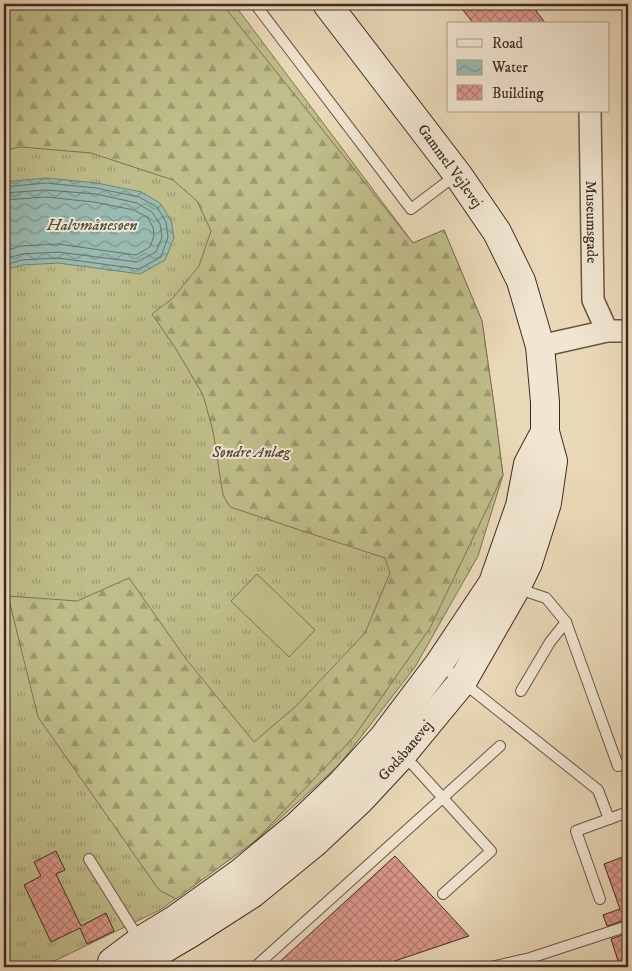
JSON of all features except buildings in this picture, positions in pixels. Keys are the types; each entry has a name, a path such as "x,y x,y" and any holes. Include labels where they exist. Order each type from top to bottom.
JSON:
{"street":[{"name":"Gammel Vejlevej","path":"328,4 458,175 497,232 521,281 540,346"},
{"name":"Museumsgade","path":"590,112 593,300 607,331"},
{"path":"540,346 607,331 628,331"},
{"name":"Godsbanevej","path":"122,967 176,919 239,874 297,826 342,783 392,747 462,682 505,586 528,464 545,432 545,402 540,346"},
{"name":"Godsbanevej","path":"392,747 439,664 505,586"},
{"name":"Godsbanevej","path":"104,967 144,949"}],"lane":[{"path":"255,4 411,209 458,175"},
{"path":"505,586 546,598 566,622 618,766 628,762"},
{"path":"521,691 550,642 566,622"},
{"path":"439,664 598,790 609,819"},
{"path":"255,967 500,746"},
{"path":"392,747 413,766 491,851 443,894"},
{"path":"600,899 576,831 628,812"},
{"path":"89,859 144,949"},
{"path":"491,967 530,958 628,926"}],"green space":[{"name":"Søndre Anlæg","path":"4,4 234,4 413,243 444,230 482,321 503,475 478,556 415,667 340,764 255,841 160,910 42,967 4,967"},
{"path":"4,4 222,4 413,243 444,230 482,321 503,475 430,628 353,738 255,841 176,899 159,890 38,717 8,596 77,601 129,578 186,659 254,742 296,706 365,633 390,573 385,558 230,507 223,495 213,431 203,395 176,349 152,314 173,298 199,266 211,231 197,201 173,180 91,153 21,147 4,150"},
{"path":"257,574 315,630 289,657 231,601"}],"water":[{"name":"Halvmånesøen","path":"46,178 97,183 141,192 160,203 171,220 174,238 165,260 140,274 58,263 23,265 4,270 4,182"}]}
